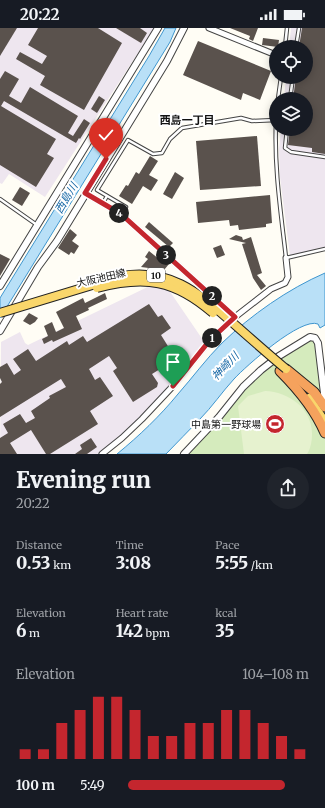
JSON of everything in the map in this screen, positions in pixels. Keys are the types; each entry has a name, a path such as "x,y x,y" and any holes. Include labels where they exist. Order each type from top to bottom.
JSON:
{"highway":[{"path":"283,370 314,392 325,406"},
{"path":"283,370 319,420 325,433"}],"main road":[{"name":"大阪池田線","path":"0,313 117,277 135,274 157,276 180,282 199,294 283,370 312,401 325,422"},
{"name":"大阪池田線","path":"0,318 104,286 137,281 158,282 178,290 199,302 312,394 325,414"}],"street":[{"path":"0,286 158,28"},
{"path":"0,331 38,266 57,240 167,61 184,28"},
{"path":"209,28 269,52"},
{"path":"85,193 121,214 235,317"},
{"path":"102,454 142,419 173,386 210,340 235,317 271,289 285,282 288,277 286,258"},
{"path":"184,454 261,370 279,356 310,337 315,338 318,343 325,402"}],"lane":[{"path":"285,40 287,28"},
{"path":"297,40 298,28"},
{"path":"126,207 97,190 128,140 153,154 162,153 170,139 182,128 241,118 252,121 269,121"},
{"path":"275,136 276,175 286,258 325,249"},
{"path":"286,136 285,148 291,152 325,157"},
{"path":"103,203 107,196"},
{"path":"0,199 38,225"}],"shaded area":[{"path":"0,28 154,28 45,197 9,174 2,184 0,183"},
{"path":"291,28 325,28 325,248 290,256 280,177 279,149 280,136 313,136 313,92 285,92 285,84 313,84 313,40 290,40"},
{"path":"162,280 205,343 157,399 132,425 98,454 0,454 1,342 20,332 25,343 28,345"}],"green space":[{"path":"311,339 316,343 325,425 325,454 188,454 250,384 272,365"},
{"name":"中島第一野球場","path":"265,391 282,394 290,398 303,409 308,416 312,433 311,444 307,454 244,454 238,406 248,396"}],"water":[{"name":"西島川","path":"165,28 176,28 170,42 0,318 0,298"},
{"name":"神崎川","path":"325,273 325,325 320,328 318,324 310,324 299,328 261,354 234,379 204,414 166,454 117,454 157,418 210,355 245,322 297,287"}],"building":[{"path":"0,28 17,28 0,56"},
{"path":"38,28 98,28 122,43 84,110 40,85 45,76 16,59 20,52 42,64 47,56 28,45"},
{"path":"116,28 140,28 147,33 141,43"},
{"path":"230,28 258,28 253,41 249,39 250,36"},
{"path":"302,28 325,28 325,154 312,152 312,148 288,145 289,136 313,136 313,92 294,92 295,84 313,84 313,40 300,40"},
{"path":"263,38 279,40 269,40 269,46 262,45"},
{"path":"198,41 269,70 269,76 260,100 243,93 241,100 183,75"},
{"path":"5,71 19,79 9,96 21,103 30,87 78,116 68,133 73,136 84,119 90,123 76,143 4,101 1,106 56,139 47,154 54,158 36,187 0,165 0,79"},
{"path":"99,96 105,100 97,113 91,109"},
{"path":"257,136 261,186 200,190 196,141"},
{"path":"150,156 158,161 149,175 158,180 151,191 143,186 132,204 119,196 126,185 128,186 136,172 139,174"},
{"path":"175,172 184,178 172,199 163,194"},
{"path":"20,187 30,193 22,206 12,200"},
{"path":"270,195 272,223 266,224 266,227 239,230 238,225 230,226 229,220 198,223 196,202"},
{"path":"149,222 173,243 169,247 145,227"},
{"path":"70,229 77,235 72,241 79,246 74,254 71,252 69,255 58,248"},
{"path":"236,235 242,237 243,240 251,237 262,273 257,275 266,286 261,290 253,278 242,244 246,243 229,239"},
{"path":"221,245 225,255 217,258 213,248"},
{"path":"149,251 164,263 166,261 169,264 164,270 141,267 148,259 145,257"},
{"path":"0,254 10,259 0,276"},
{"path":"105,293 107,299 88,308 89,310 76,316 82,329 53,342 52,340 44,344 42,339 48,336 44,326 52,322 56,332 64,328 56,312 83,298 85,303"},
{"path":"149,304 158,317 162,315 171,328 161,335 176,359 152,374 158,383 157,387 133,402 113,371 117,368 109,356 89,369 95,380 100,377 113,396 90,411 98,424 50,454 46,454 31,430 10,443 17,454 0,454 0,438 8,433 3,424 20,414 26,423 35,418 31,411 50,398 49,396 66,387 61,379 0,417 0,384 2,382 0,378 0,367 7,363 14,375 21,370 13,359 28,349 36,361 67,341 69,345 83,336 87,342"},
{"path":"29,313 38,318 30,325 23,321"},
{"path":"91,438 97,447 87,454 75,454 82,449 80,445"}],"place":[{"name":"中島第一野球場","path":"275,424"}],"district":[{"name":"西島一丁目","path":"187,120"}],"route":[{"path":"106,159 85,193 121,214 235,317 210,340 173,386"}]}
